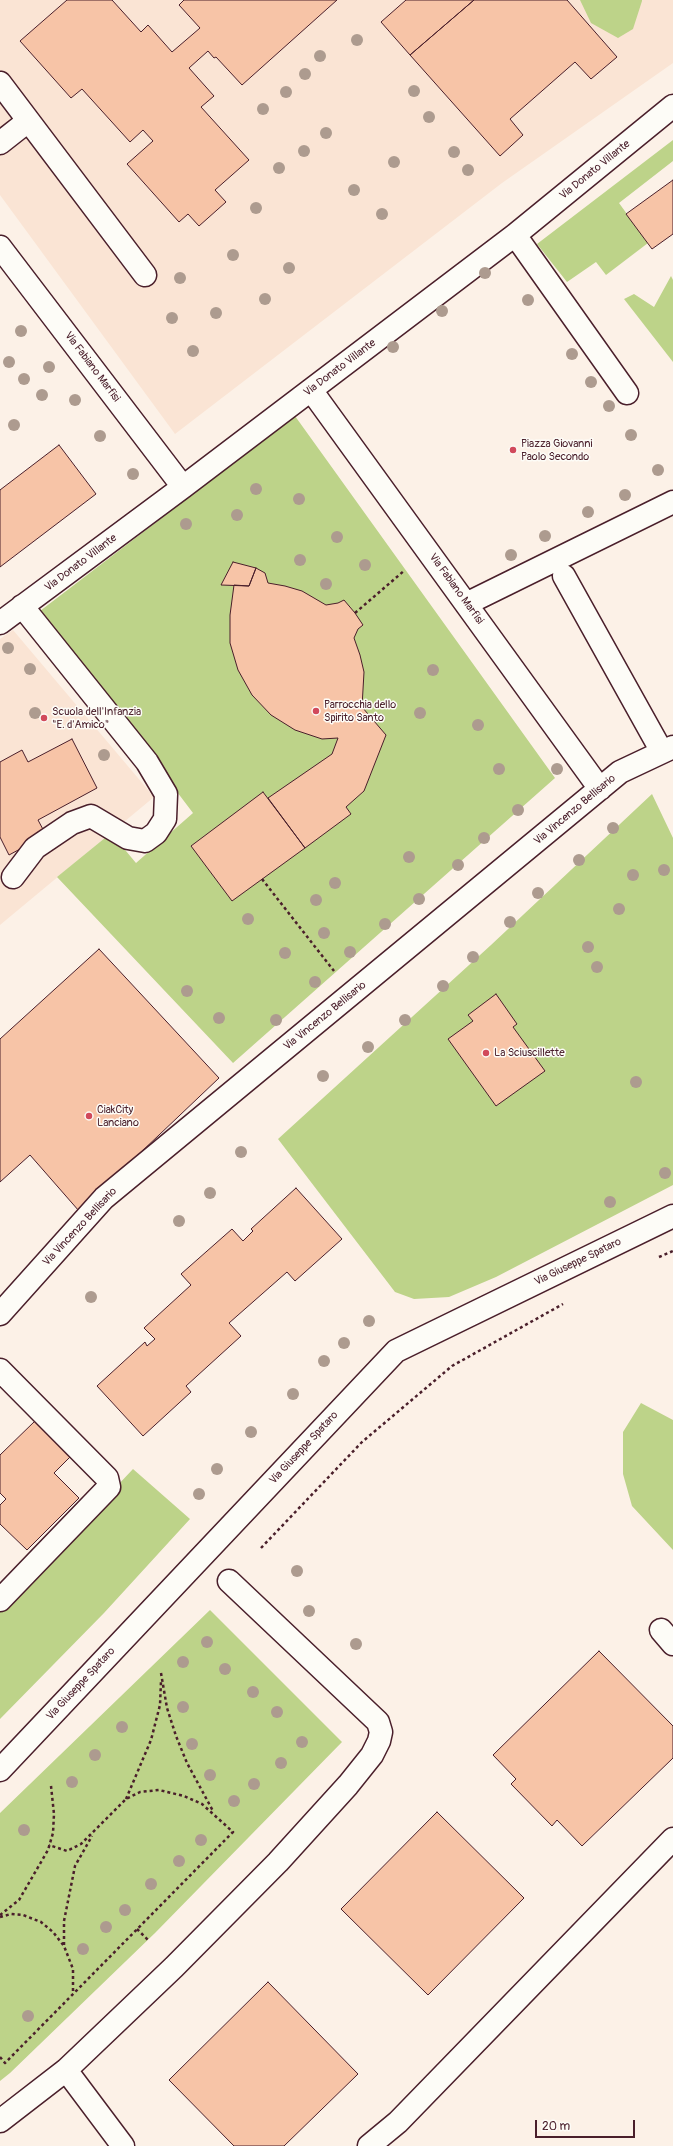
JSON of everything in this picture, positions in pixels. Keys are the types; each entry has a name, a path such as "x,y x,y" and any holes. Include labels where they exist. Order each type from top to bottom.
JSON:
{"street":[{"path":"0,83 145,275"},
{"name":"Via Donato Villante","path":"0,623 183,487 515,235 673,106"},
{"path":"0,143 28,121"},
{"path":"515,235 627,393"},
{"name":"Via Fabiano Marfisi","path":"0,247 183,487"},
{"name":"Via Fabiano Marfisi","path":"311,390 600,789"},
{"path":"466,604 673,502"},
{"path":"564,576 668,749"},
{"path":"13,877 35,848 72,823 91,816 128,838 145,841 156,833 165,818 166,794 147,762 22,606"},
{"name":"Via Vincenzo Bellisario","path":"0,1314 104,1198 620,772 668,749"},
{"name":"Via Giuseppe Spataro","path":"0,1770 396,1351 673,1216"},
{"path":"0,1370 108,1478 109,1487 0,1600"},
{"path":"0,2121 66,2070 174,1967 278,1862 348,1785 372,1755 379,1741 381,1732 378,1722 229,1582"},
{"path":"368,2146 398,2122 673,1839"},
{"path":"66,2070 123,2146"}],"path":[{"path":"355,613 405,570"},
{"path":"262,879 351,994"},
{"path":"652,1260 673,1251"},
{"path":"261,1548 362,1442 452,1366 570,1300"},
{"path":"126,1799 151,1740 160,1705 161,1673 167,1708 179,1742 199,1786 215,1813"},
{"path":"0,1916 19,1900 49,1845 53,1833 54,1814 51,1786"},
{"path":"0,2057 5,2063 233,1832 215,1813 202,1804 184,1796 160,1790 140,1792 126,1799 81,1844 67,1851 49,1845"},
{"path":"64,1946 64,1921 75,1866 94,1832"},
{"path":"0,1916 11,1914 23,1915 41,1922 54,1932 64,1946 73,1969 73,1994"},
{"path":"137,1930 148,1940"}],"shaded area":[{"path":"0,0 673,0 673,63 502,183 175,434 0,195"},
{"name":"Scuola dell'Infanzia \"E. d'Amico\"","path":"13,630 154,797 0,925 0,639"}],"green space":[{"path":"580,0 642,1 633,29 618,38 591,23"},
{"path":"673,140 673,161 619,203 648,243 606,275 596,262 567,282 537,244"},
{"path":"671,276 673,280 673,362 624,299 634,294 654,307"},
{"path":"295,416 555,778 233,1063 57,877 111,833 136,863 193,813 40,611"},
{"path":"652,794 673,838 673,1185 496,1277 449,1297 414,1299 395,1292 278,1139 491,945"},
{"path":"641,1403 673,1420 673,1550 632,1506 623,1474 623,1432"},
{"path":"133,1469 190,1519 104,1613 0,1719 0,1610"},
{"path":"210,1610 342,1742 155,1933 0,2081 0,1813"}],"building":[{"path":"67,0 112,0 141,32 148,25 172,52 200,28 179,5 184,0 337,0 242,85 216,57 214,58 208,51 189,68 214,96 201,107 249,160 215,190 226,202 199,226 188,214 179,222 127,164 153,141 143,130 130,142 82,89 71,98 20,41"},
{"path":"406,0 474,0 410,55 381,22"},
{"path":"474,0 567,0 617,57 591,79 575,62 510,119 523,135 500,156 410,55"},
{"path":"673,180 673,234 652,249 626,214"},
{"path":"59,445 96,494 0,567 0,490"},
{"path":"233,562 256,568 249,586 221,585"},
{"name":"Parrocchia dello Spirito Santo","path":"256,568 265,573 268,583 302,591 326,605 338,603 344,600 355,613 363,625 358,629 354,638 364,672 362,707 386,735 364,791 346,807 351,814 305,848 268,798 332,754 338,738 322,739 295,730 271,715 252,695 238,670 230,643 230,615 234,585 249,586"},
{"path":"72,739 97,788 38,820 46,835 9,855 0,837 0,762 22,750 28,762"},
{"path":"263,792 305,848 232,901 191,846"},
{"name":"CiakCity Lanciano","path":"99,949 219,1078 79,1211 30,1155 0,1182 0,1039"},
{"path":"496,994 517,1024 513,1027 545,1071 496,1106 448,1039 473,1021 468,1015"},
{"path":"296,1188 342,1239 295,1281 287,1272 229,1323 241,1336 186,1386 191,1392 143,1436 97,1386 145,1342 147,1346 155,1339 144,1328 191,1285 181,1274 232,1229 243,1241 253,1231 251,1229"},
{"path":"35,1421 71,1456 54,1473 79,1498 27,1550 0,1524 0,1505 6,1499 0,1493 0,1455"},
{"path":"599,1651 673,1726 673,1758 582,1846 557,1820 552,1826 511,1784 516,1779 493,1755"},
{"path":"437,1812 524,1898 428,1995 341,1909"},
{"path":"268,1982 358,2074 284,2146 234,2146 169,2080"}],"place":[{"name":"Piazza Giovanni Paolo Secondo","path":"513,450"},
{"name":"Parrocchia dello Spirito Santo","path":"316,711"},
{"name":"Scuola dell'Infanzia \"E. d'Amico\"","path":"44,718"},
{"name":"La Sciuscillette","path":"486,1053"},
{"name":"CiakCity Lanciano","path":"89,1116"}]}
